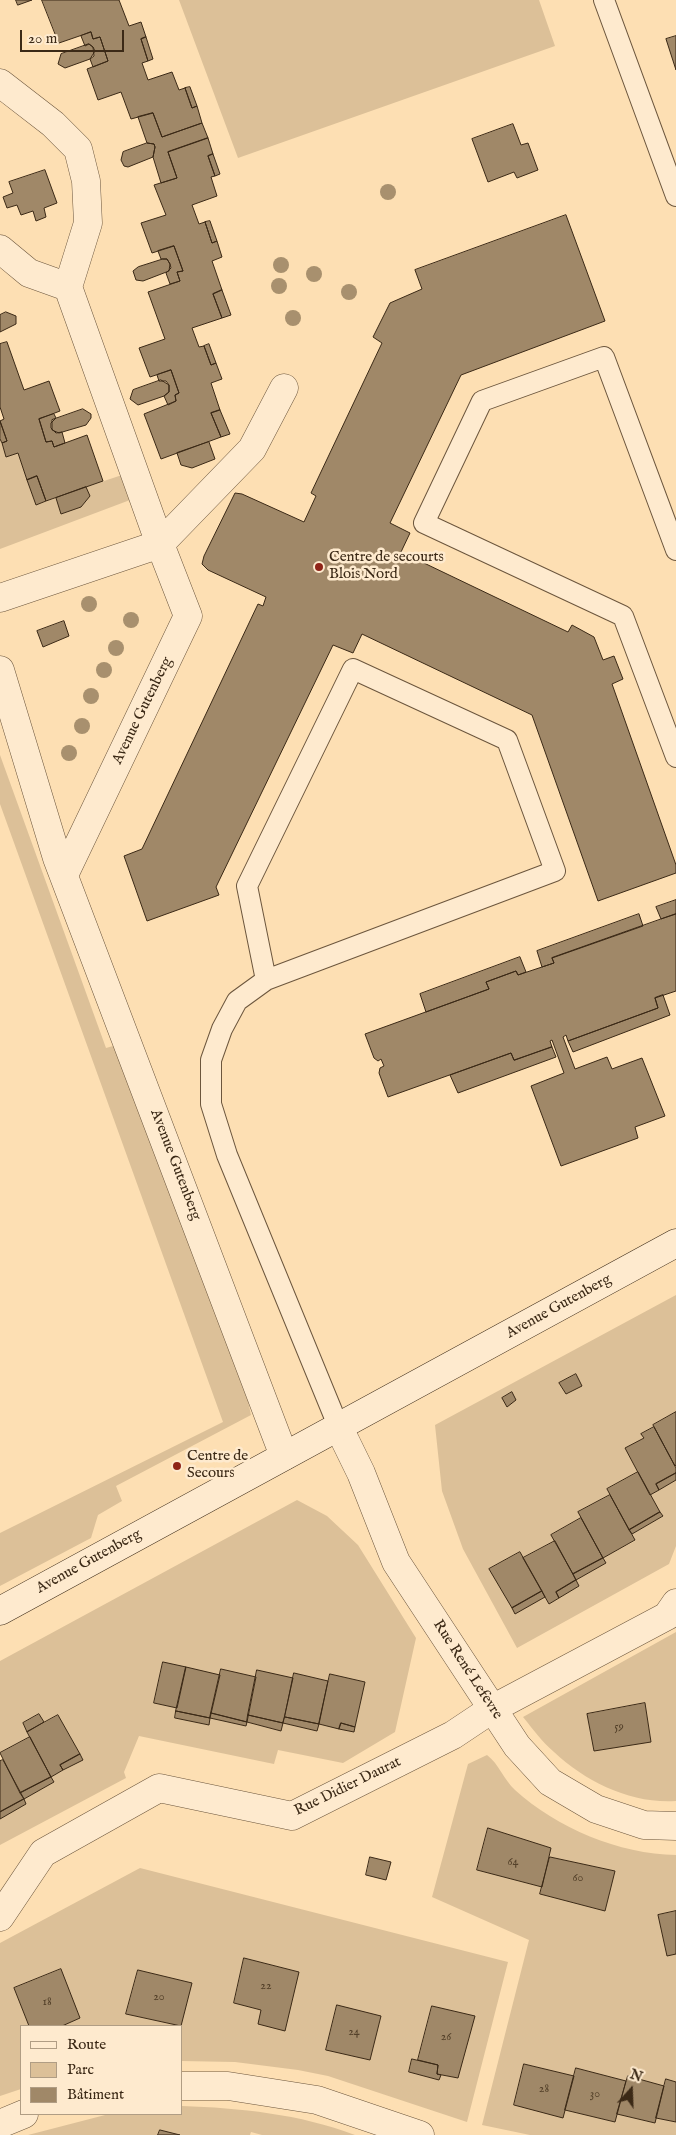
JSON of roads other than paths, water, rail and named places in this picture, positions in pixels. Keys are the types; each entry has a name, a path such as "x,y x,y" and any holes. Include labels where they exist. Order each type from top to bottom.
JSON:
{"street":[{"path":"0,83 53,124 78,149 86,181 88,223 68,288 29,273 0,249"},
{"name":"Avenue Gutenberg","path":"60,867 188,616 160,544 68,288"},
{"path":"0,598 160,544 252,449 284,388"},
{"name":"Avenue Gutenberg","path":"0,670 60,867 284,1456"},
{"name":"Avenue Gutenberg","path":"0,1611 676,1243"},
{"name":"Rue René Lefevre","path":"339,1428 361,1473 396,1562 517,1746 550,1782 596,1809 644,1825 676,1826"},
{"name":"Rue Didier Daurat","path":"0,1917 43,1854 159,1788 292,1816 453,1735 492,1709 667,1616 676,1603"},
{"path":"182,2086 228,2086 317,2100 420,2135"},
{"path":"0,2124 22,2115"}],"lane":[{"path":"604,0 676,196"},
{"path":"676,550 604,357 482,401 424,523 623,616 676,757"},
{"path":"266,980 247,886 353,668 507,740 555,871 266,980 237,1001 222,1029 211,1060 211,1104 227,1155 339,1428"}],"place":[{"name":"Centre de secourts Blois Nord","path":"319,567"},
{"name":"Centre de Secours","path":"177,1466"}]}
